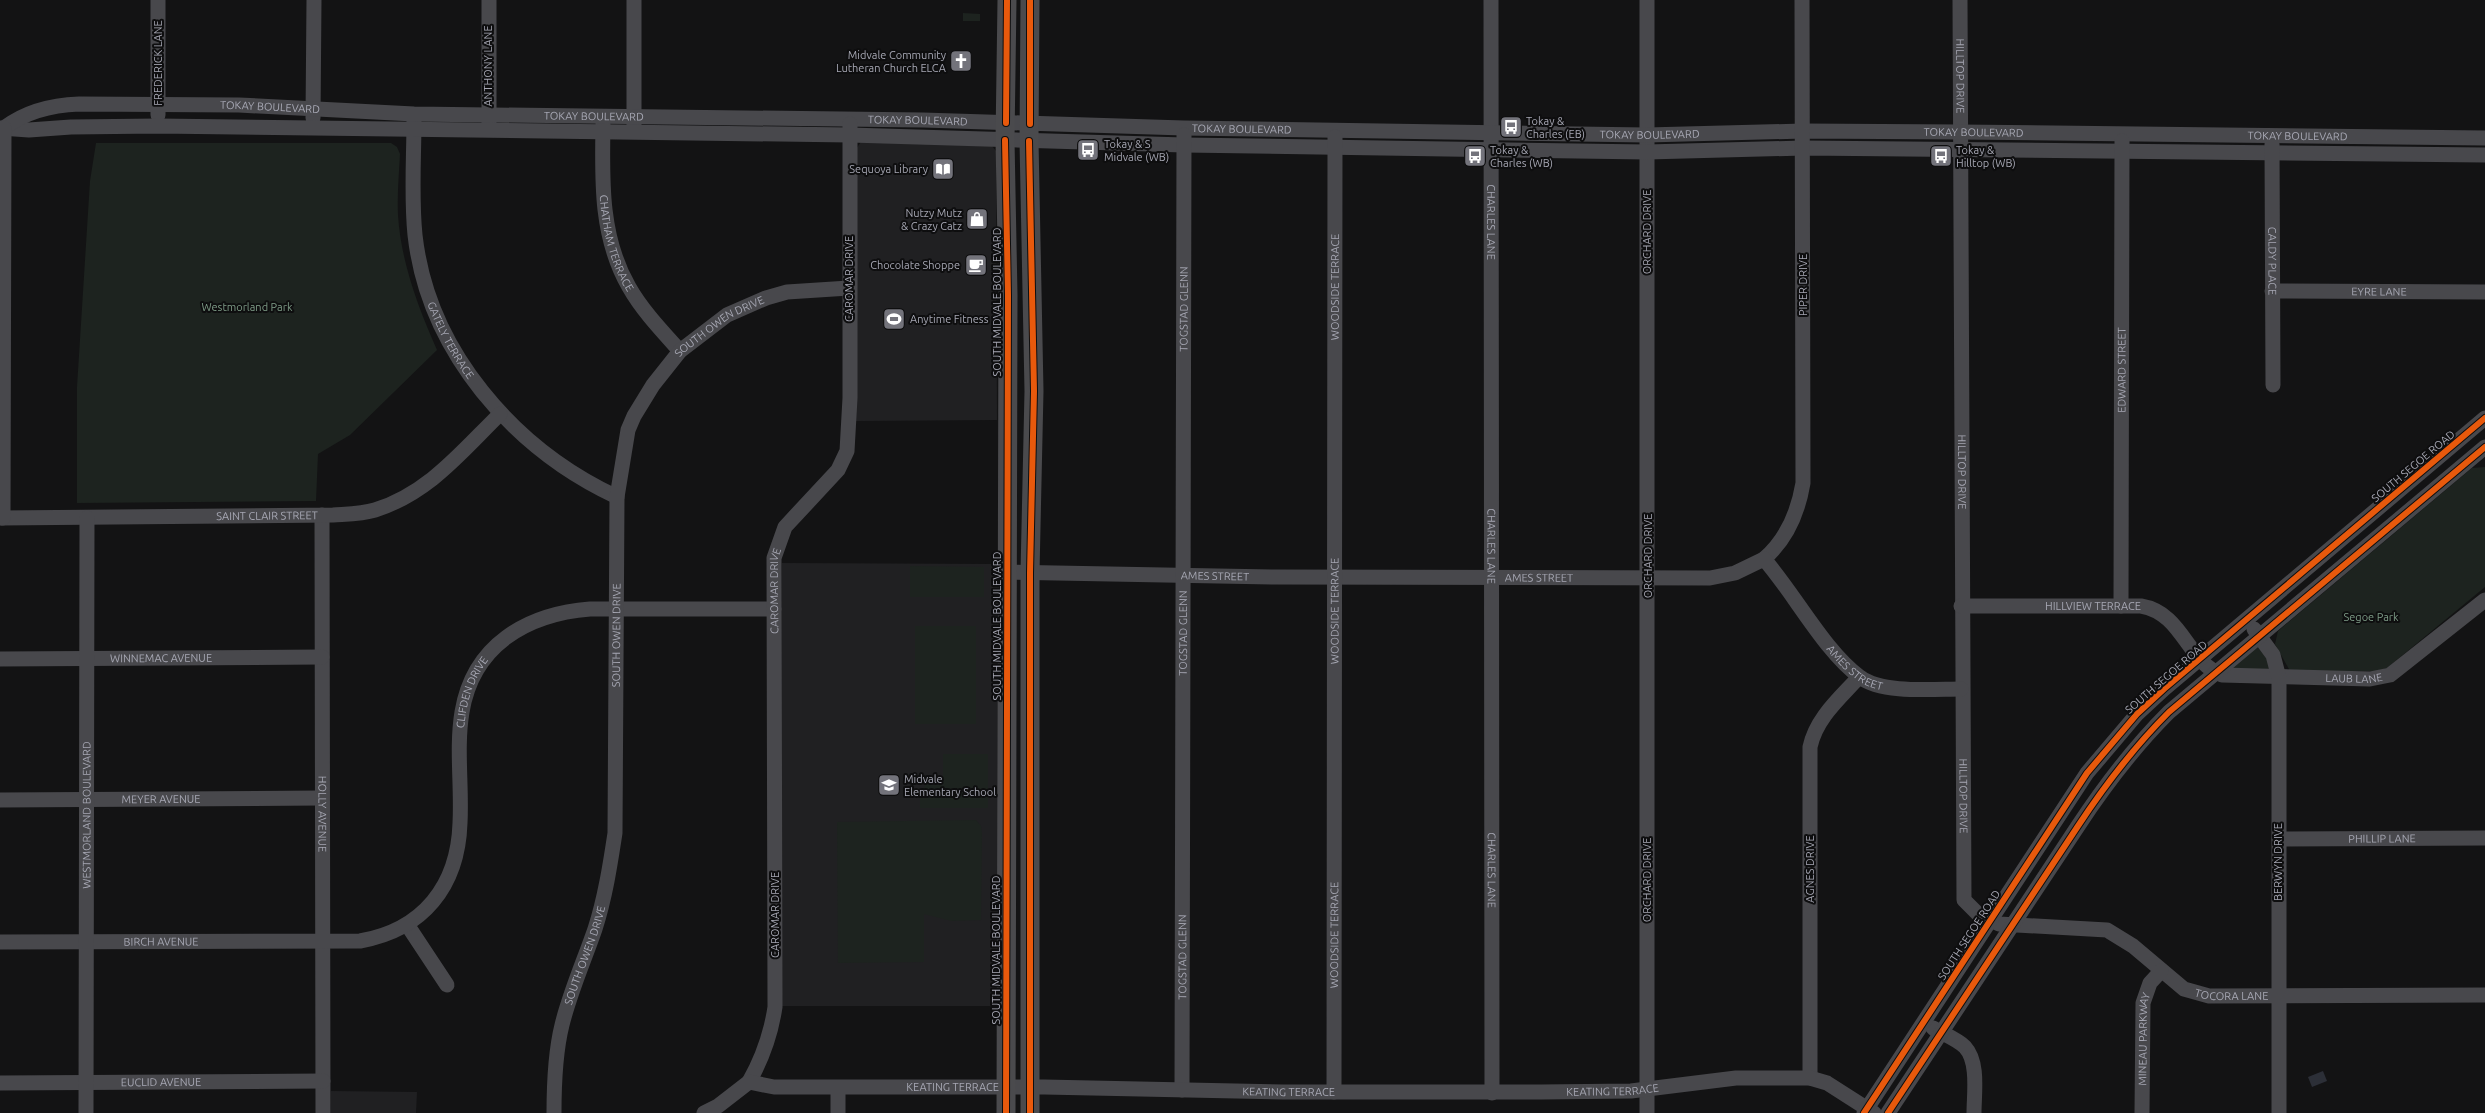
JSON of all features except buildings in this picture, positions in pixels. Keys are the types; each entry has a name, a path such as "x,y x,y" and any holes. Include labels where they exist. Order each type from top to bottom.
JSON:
{"main road":[{"name":"SOUTH MIDVALE BOULEVARD","path":"1006,1113 1008,295 1006,131 1008,0"},
{"path":"1030,0 1029,132 1034,391 1030,573 1030,1113"},
{"path":"1008,295 1015,301 1018,310 1034,391"}],"street":[{"name":"FREDERICK LANE","path":"158,0 158,126"},
{"path":"313,127 314,0"},
{"name":"ANTHONY LANE","path":"489,0 489,131"},
{"path":"634,0 634,133"},
{"name":"CHARLES LANE","path":"1491,0 1492,1093"},
{"name":"ORCHARD DRIVE","path":"1647,0 1647,1113"},
{"name":"PIPER DRIVE","path":"1764,559 1782,540 1792,523 1800,501 1803,484 1802,0"},
{"name":"HILLTOP DRIVE","path":"1960,0 1962,891 1964,900 1970,908 2000,923"},
{"name":"TOKAY BOULEVARD","path":"2,128 15,120 59,105 158,105 313,108 414,114 850,119 1184,145 1335,146 1647,152 1803,148 2485,155"},
{"name":"GATELY TERRACE","path":"414,114 415,235 425,281 433,307 454,352 500,414 550,455 581,477 617,497"},
{"name":"CHATHAM TERRACE","path":"603,117 604,213 617,262 628,286 643,308 680,351"},
{"name":"CAROMAR DRIVE","path":"749,1082 759,1065 770,1033 775,1007 774,558 783,531 838,470 847,452 850,390 850,119"},
{"name":"TOKAY BOULEVARD","path":"2,128 29,130 71,127 158,126 313,127 603,133 850,135 1006,131"},
{"path":"2,128 2,518"},
{"name":"TOKAY BOULEVARD","path":"1029,132 1184,128 1647,135 1803,131 2485,138"},
{"name":"TOGSTAD GLENN","path":"1182,1090 1184,128"},
{"name":"WOODSIDE TERRACE","path":"1334,1092 1335,130"},
{"name":"EDWARD STREET","path":"2121,606 2122,134"},
{"name":"CALDY PLACE","path":"2272,136 2272,385"},
{"name":"SOUTH OWEN DRIVE","path":"554,1113 555,1079 562,1026 576,976 594,929 610,871 615,834 617,497 628,430 634,416 653,384 680,351 727,315 766,298 812,289 849,288"},
{"name":"EYRE LANE","path":"2272,291 2485,292"},
{"name":"SAINT CLAIR STREET","path":"2,518 322,515 374,510 405,499 430,483 451,464 500,414"},
{"name":"SOUTH SEGOE ROAD","path":"1888,1113 1941,1033 2000,923 2101,755 2137,714 2485,418"},
{"path":"2471,430 2485,448"},
{"name":"SOUTH SEGOE ROAD","path":"1869,1111 1924,1022 2137,745 2169,712 2485,448"},
{"name":"HOLLY AVENUE","path":"322,515 323,1113"},
{"name":"WESTMORLAND BOULEVARD","path":"82,518 82,1082 86,1113"},
{"name":"AMES STREET","path":"1007,572 1334,577 1719,577 1740,572 1764,559 1833,650 1859,676 1879,684 1902,689 1961,689"},
{"name":"LAUB LANE","path":"2216,673 2225,676 2279,678 2370,679 2390,675 2485,600"},
{"name":"HILLVIEW TERRACE","path":"1961,606 2121,606 2153,608 2164,613 2202,659"},
{"name":"CLIFDEN DRIVE","path":"322,941 376,938 408,926 434,902 445,885 454,861 460,824 460,729 462,710 471,682 479,666 502,640 547,615 575,610 774,609"},
{"name":"BERWYN DRIVE","path":"2246,621 2260,636 2273,655 2279,678 2279,1113"},
{"name":"WINNEMAC AVENUE","path":"0,659 322,657"},
{"path":"2202,659 2216,673"},
{"name":"AGNES DRIVE","path":"1810,1078 1810,747 1815,732 1825,715 1859,676"},
{"name":"MEYER AVENUE","path":"0,800 322,798"},
{"name":"PHILLIP LANE","path":"2279,839 2485,838"},
{"name":"TOCORA LANE","path":"2000,923 2107,930 2133,946 2184,989 2209,996 2485,995"},
{"path":"408,926 447,985"},
{"name":"BIRCH AVENUE","path":"0,942 322,941"},
{"name":"MINEAU PARKWAY","path":"2142,1113 2143,1003 2150,983 2161,971"},
{"path":"1924,1022 1964,1046 1973,1062 1974,1113"},
{"name":"KEATING TERRACE","path":"749,1082 774,1087 838,1088 1029,1087 1492,1093 1647,1090 1736,1078 1810,1078 1827,1083 1869,1111"},
{"name":"EUCLID AVENUE","path":"0,1083 323,1081"},
{"name":"WESTMORLAND BOULEVARD","path":"77,1113 82,1082"},
{"path":"704,1113 718,1106 749,1082"},
{"path":"838,1088 838,1113"}],"shaded area":[{"path":"861,142 992,146 996,151 997,420 856,421 856,149"},
{"name":"Midvale Elementary School","path":"782,563 997,564 997,1006 781,1006"},
{"path":"2323,1071 2327,1081 2312,1087 2308,1077"},
{"path":"331,1091 417,1092 416,1113 331,1113"}],"green space":[{"path":"963,13 980,14 980,21 963,21"},
{"name":"Westmorland Park","path":"96,143 391,143 397,147 400,154 398,215 403,250 417,301 437,350 350,435 318,454 316,501 77,503 77,387 90,181"},
{"name":"Segoe Park","path":"2485,467 2485,587 2387,668 2376,671 2290,671 2275,644 2278,631 2472,468"},
{"path":"910,566 984,567 984,597 910,597"},
{"path":"915,626 976,626 976,724 915,724"},
{"path":"2260,636 2279,678 2225,666"},
{"path":"943,754 988,754 988,808 920,808 920,793 926,784 943,785"},
{"path":"976,820 981,826 982,835 981,920 952,921 924,914 924,962 838,963 837,822"}],"cycle path":[{"path":"1006,123 1007,0"},
{"path":"1030,0 1030,124"},
{"path":"1005,140 1008,295 1006,1113"},
{"path":"1029,141 1034,391 1030,573 1030,1113"},
{"path":"1864,1113 2087,773 2137,714 2164,689 2485,418"},
{"path":"1888,1113 2088,811 2109,781 2144,739 2169,712 2485,447"}],"place":[{"name":"Midvale Community Lutheran Church ELCA","path":"961,61"},
{"name":"Tokay & Charles (EB)","path":"1511,127"},
{"name":"Tokay & S Midvale (WB)","path":"1088,150"},
{"name":"Tokay & Charles (WB)","path":"1475,156"},
{"name":"Tokay & Hilltop (WB)","path":"1941,156"},
{"name":"Sequoya Library","path":"943,169"},
{"name":"Nutzy Mutz & Crazy Catz","path":"977,219"},
{"name":"Chocolate Shoppe","path":"976,265"},
{"name":"Anytime Fitness","path":"894,319"},
{"name":"Midvale Elementary School","path":"889,785"}]}
